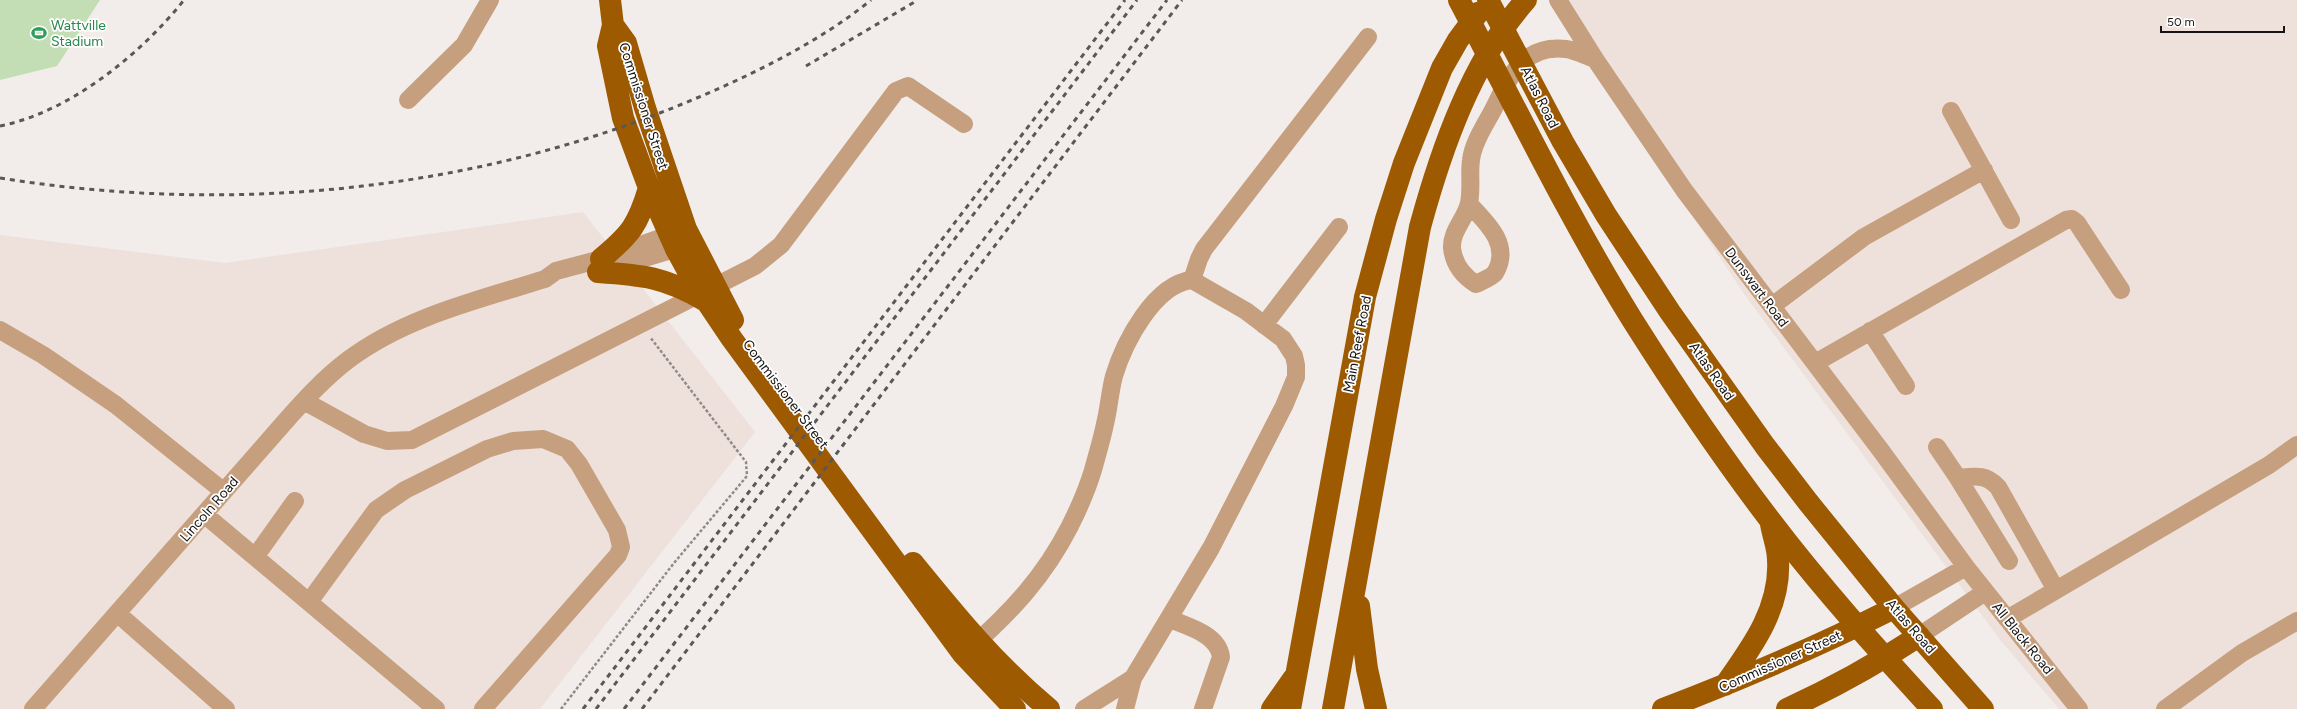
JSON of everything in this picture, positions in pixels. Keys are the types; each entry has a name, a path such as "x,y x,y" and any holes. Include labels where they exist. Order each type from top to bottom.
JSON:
{"main road":[{"name":"Commissioner Street","path":"610,0 613,25 608,46 623,118 646,182 681,239 705,295 1015,709"},
{"name":"Atlas Road","path":"1459,0 1540,156 1633,320 1706,431 1770,520 1857,627 1932,709"},
{"name":"Atlas Road","path":"1488,0 1563,142 1606,215 1670,312 1765,446 1894,608 1983,709"},
{"name":"Main Reef Road","path":"1290,709 1365,297 1386,219 1404,163 1442,68 1458,40 1488,0"},
{"path":"1333,709 1356,591 1419,234 1434,176 1473,83 1497,40 1526,0"},
{"name":"Commissioner Street","path":"613,25 626,43 665,170 681,239"},
{"path":"600,266 635,227 646,182"},
{"path":"600,266 646,276 705,295"},
{"path":"1725,686 1751,649 1766,623 1775,598 1778,577 1778,558 1770,520"},
{"path":"1356,591 1367,669 1376,709"},
{"name":"Commissioner Street","path":"1663,709 1725,686 1857,627 1894,608"},
{"path":"1787,709 1824,692 1885,658 1919,636"},
{"name":"Commissioner Street","path":"970,647 1049,709"},
{"path":"1272,709 1298,671"}],"street":[{"path":"408,100 464,45 490,0"},
{"name":"Dunswart Road","path":"1558,0 1595,59 1684,190 1815,363 1966,567"},
{"path":"1192,280 1199,258 1204,249 1368,37"},
{"path":"1469,204 1471,159 1481,133 1509,77 1520,62 1538,53 1554,49 1567,49 1595,59"},
{"path":"304,401 364,434 386,441 412,440 755,266 781,245 896,91 908,86 964,124"},
{"path":"1951,111 2011,220"},
{"path":"1772,306 1864,237 1984,170"},
{"path":"1815,363 2066,220 2072,219 2077,223 2121,290"},
{"path":"1264,325 1339,227"},
{"name":"Lincoln Road","path":"33,709 304,401 348,360 372,344 401,328 442,312 545,279 557,281 681,239"},
{"path":"970,647 1034,584 1069,528 1081,504 1092,472 1105,423 1114,377 1129,339 1151,307 1166,290 1182,281 1192,280 1233,302 1283,339 1294,356 1296,365 1294,386 1211,548 1133,678 1125,709"},
{"path":"0,330 43,355 116,405 224,492"},
{"path":"1870,331 1906,386"},
{"path":"308,602 376,510 405,490 486,449 513,441 543,439 567,449 579,464 616,530 621,547 618,555 483,709"},
{"path":"2007,619 2269,464 2297,445"},
{"path":"1937,447 1958,478 2009,561"},
{"path":"1958,478 1982,476 1990,479 1998,487 2056,590"},
{"path":"255,557 295,501"},
{"path":"204,514 436,709"},
{"path":"1894,608 1966,567"},
{"name":"All Black Road","path":"1966,567 2079,709"},
{"path":"1919,636 1985,592"},
{"path":"117,613 226,709"},
{"path":"1170,618 1210,638 1218,645 1220,650 1221,657 1203,709"},
{"path":"2165,709 2242,653 2297,621"},
{"path":"1084,709 1133,678"}],"path":[{"path":"561,709 674,563 747,476 746,462 639,324"}],"shaded area":[{"path":"1550,0 2297,0 2297,709 2059,709 2001,641 1744,294"},
{"path":"583,212 755,432 540,709 0,709 0,235 225,263"}],"green space":[{"name":"Wattville Stadium","path":"0,0 100,0 57,66 0,80"}],"railway":[{"path":"0,126 26,119 52,108 78,94 102,78 147,40 184,0"},
{"path":"0,178 87,189 175,194 263,194 351,187 438,175 525,156 609,131 692,100 738,80 785,56 830,29 871,0"},
{"path":"806,66 918,0"},
{"path":"583,709 1125,0"},
{"path":"596,709 1137,0"},
{"path":"624,709 1167,0"},
{"path":"642,709 1182,0"}],"place":[{"name":"Wattville Stadium","path":"39,33"}]}
